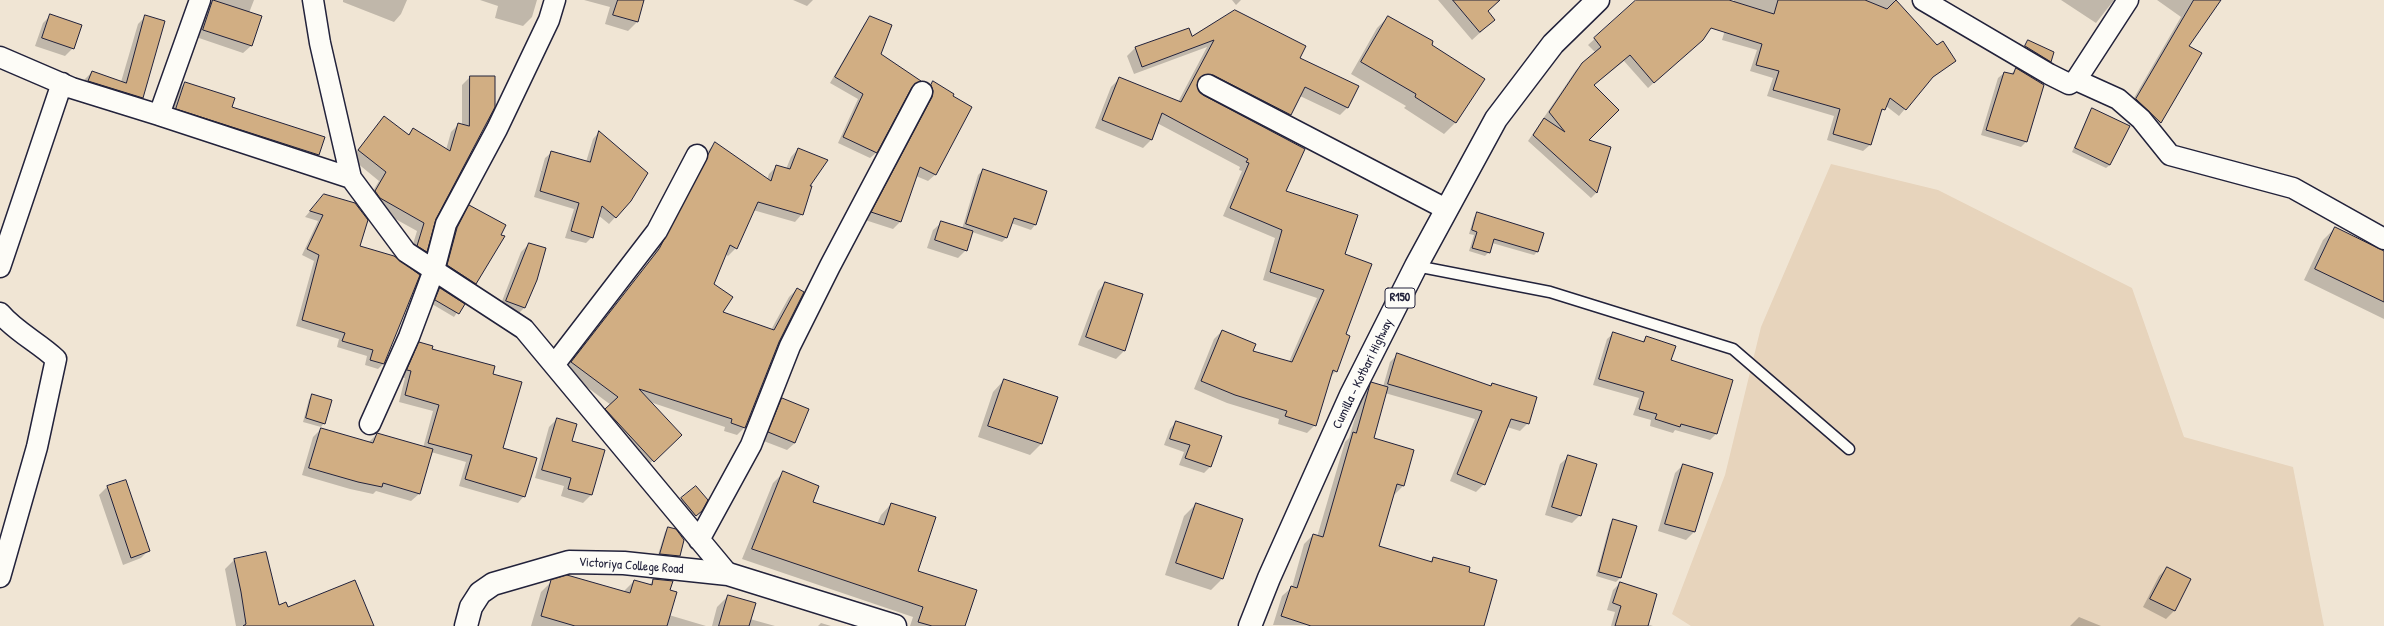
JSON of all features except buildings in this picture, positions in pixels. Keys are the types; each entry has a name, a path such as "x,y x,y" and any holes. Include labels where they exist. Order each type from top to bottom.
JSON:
{"main road":[{"name":"Cumilla - Kotbari Highway","path":"1250,626 1269,578 1351,395 1416,266 1496,119 1553,44 1598,0"},
{"name":"Victoriya College Road","path":"466,626 471,607 480,592 493,584 569,562 624,563 728,574 895,626"}],"street":[{"path":"159,115 200,0"},
{"path":"313,0 320,42 351,178 406,252 524,329 728,574"},
{"path":"370,424 409,337 434,270 446,224 497,130 549,20 555,0"},
{"path":"1923,0 2048,74 2069,84 2076,80 2128,0"},
{"path":"0,57 62,83 351,178"},
{"path":"2076,80 2118,99 2141,119 2170,155 2293,188 2384,239"},
{"path":"0,267 62,83"},
{"path":"1208,85 1446,209"},
{"path":"699,540 751,446 790,346 830,266 922,92"},
{"path":"554,365 657,231 697,155"},
{"path":"0,313 10,324 34,340 56,359 37,447 0,577"}],"lane":[{"path":"1416,266 1550,292 1733,350 1849,449"}],"shaded area":[{"path":"1831,164 1938,190 2132,288 2184,437 2293,467 2324,626 1691,626 1672,614 1725,475 1761,327"}]}
